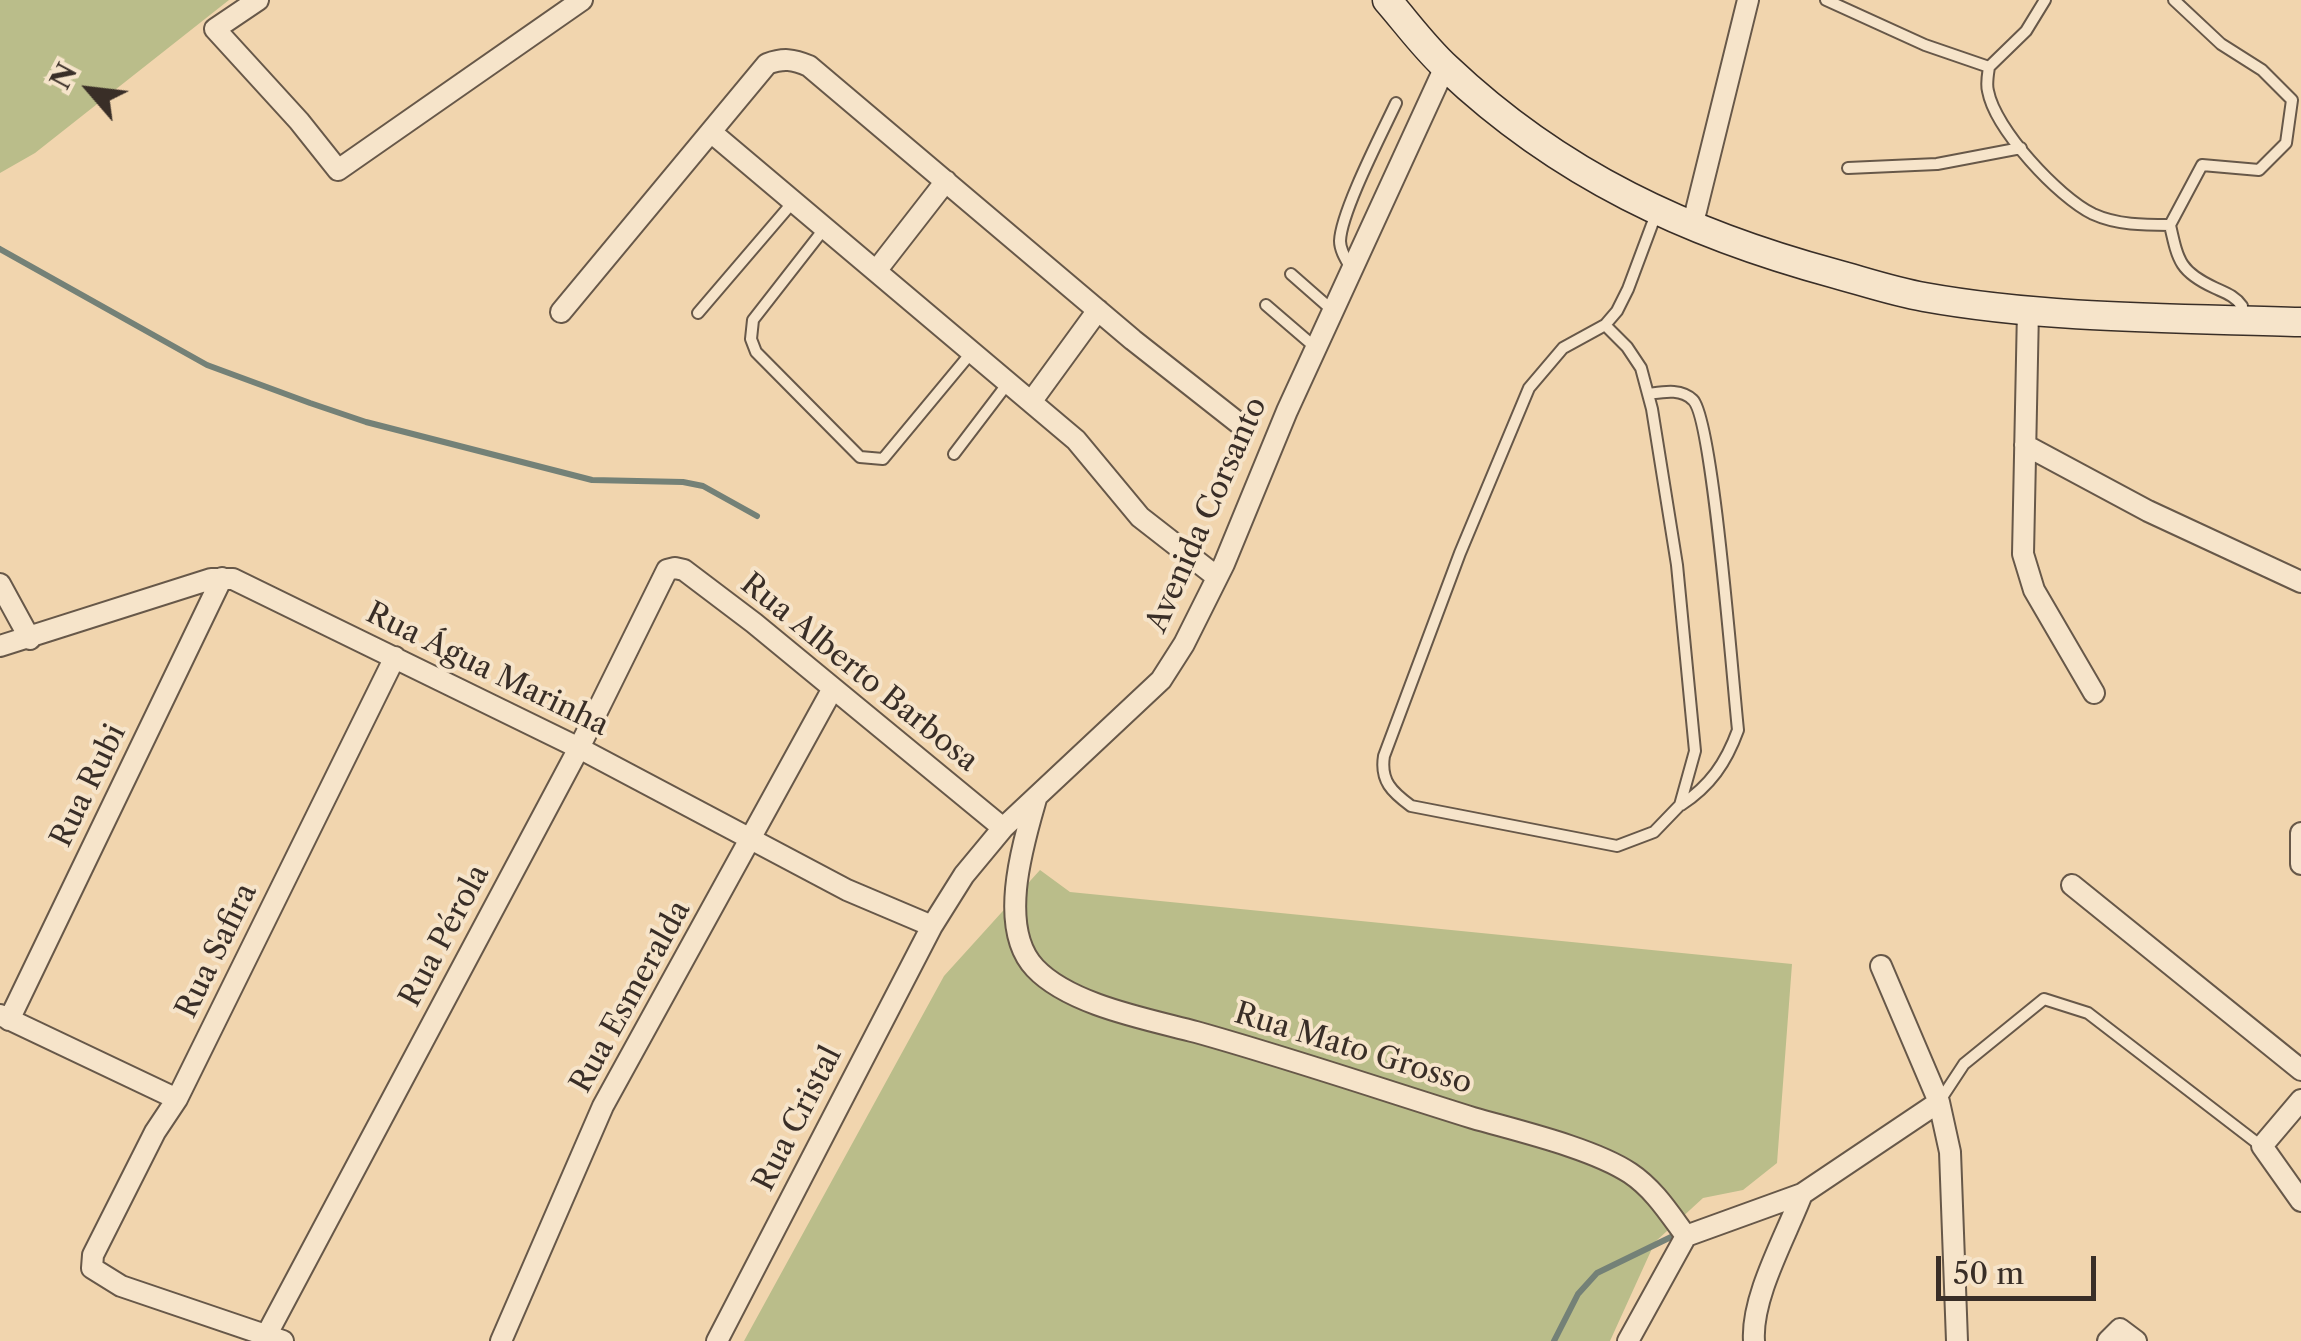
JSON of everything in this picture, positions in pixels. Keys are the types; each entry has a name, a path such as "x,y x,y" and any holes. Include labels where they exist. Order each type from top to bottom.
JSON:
{"street":[{"path":"258,0 215,30 299,121 338,170 582,0"},
{"path":"1387,0 1445,67 1547,151 1657,212 1790,262 1920,296 2028,310 2301,322"},
{"path":"1692,227 1748,0"},
{"path":"561,312 767,64 795,59 810,66 1098,310 1241,425"},
{"name":"Avenida Corsanto","path":"932,926 964,876 1003,828 1161,680 1184,644 1445,67"},
{"path":"711,132 1076,440 1140,518 1217,578"},
{"path":"876,271 946,181"},
{"path":"1030,402 1098,310"},
{"path":"2028,310 2026,572 2094,693"},
{"path":"2025,445 2148,511 2301,582"},
{"name":"Rua Alberto Barbosa","path":"676,568 754,623 1003,828"},
{"name":"Rua Pérola","path":"275,1338 580,748 660,578 667,570 676,568"},
{"path":"1,645 222,578"},
{"name":"Rua Água Marinha","path":"222,578 233,579 395,657 580,748 847,890 932,926"},
{"name":"Rua Rubi","path":"4,1018 222,578"},
{"path":"0,584 30,639"},
{"name":"Rua Safira","path":"275,1338 122,1286 92,1268 97,1241 154,1132 177,1100 395,657"},
{"name":"Rua Esmeralda","path":"500,1341 604,1106 832,690"},
{"name":"Rua Mato Grosso","path":"1036,799 1015,894 1018,932 1032,966 1061,988 1122,1012 1298,1060 1568,1146 1628,1172 1654,1193 1686,1236"},
{"path":"2301,833 2301,864"},
{"path":"2072,885 2301,1070"},
{"name":"Rua Cristal","path":"717,1341 932,926"},
{"path":"1881,966 1938,1102 1950,1152 1957,1341"},
{"path":"4,1018 177,1100"},
{"path":"2301,1100 2262,1146 2301,1201"},
{"path":"1628,1341 1686,1236 1802,1194 1938,1102"},
{"path":"1754,1341 1753,1325 1760,1298 1802,1194"}],"lane":[{"path":"1826,0 1924,45 1988,67"},
{"path":"2045,0 2026,31 1988,67 1988,91 2008,132 2060,193 2094,214 2128,224 2170,225"},
{"path":"2174,0 2221,44 2262,70 2292,100 2286,143 2259,170 2202,165 2170,225 2176,256 2184,271 2235,297 2242,306 2241,320"},
{"path":"1353,270 1340,240 1396,103"},
{"path":"1848,168 1937,164 2021,148"},
{"path":"698,313 793,202"},
{"path":"1648,394 1671,391 1691,398 1702,414 1738,730 1728,759 1701,792 1654,832 1618,846 1411,806 1390,791 1382,770 1384,756 1460,553 1529,388 1564,348 1605,325 1628,289 1657,212"},
{"path":"824,228 753,320 751,339 756,352 860,457 882,459 972,352"},
{"path":"1292,274 1334,311"},
{"path":"1266,305 1317,348"},
{"path":"1605,325 1641,368 1677,565 1695,751 1680,806"},
{"path":"954,454 1008,383"},
{"path":"1938,1102 1964,1064 2044,999 2088,1013 2262,1146"}],"green space":[{"path":"0,0 229,0 35,153 0,173"},
{"path":"1040,870 1070,892 1792,964 1777,1163 1743,1190 1703,1198 1655,1242 1610,1341 744,1341 944,976"}],"waterway":[{"path":"0,249 207,365 310,403 366,422 592,480 703,486 757,516"},
{"path":"1554,1341 1578,1294 1597,1273 1671,1237"}]}
